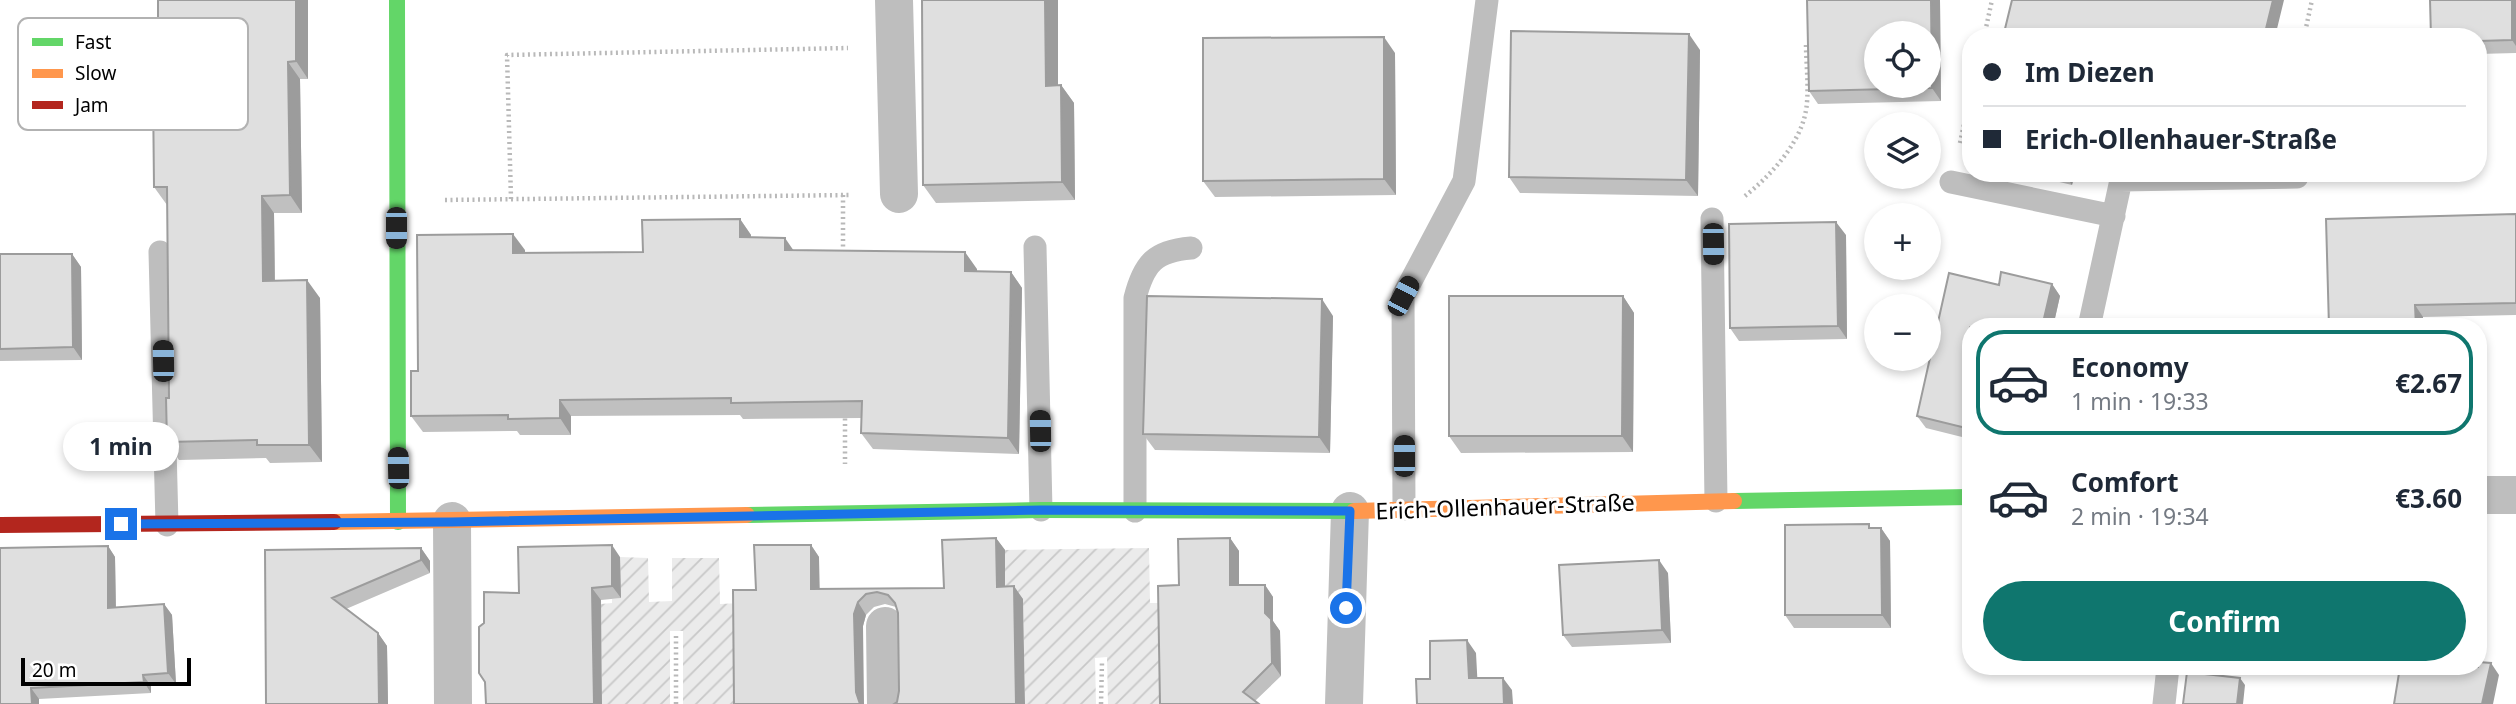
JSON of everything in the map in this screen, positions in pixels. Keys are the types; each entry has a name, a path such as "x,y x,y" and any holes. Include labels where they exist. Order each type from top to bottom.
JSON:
{"street":[{"path":"397,0 398,522"},
{"path":"894,0 899,194"},
{"path":"2487,495 2516,495"},
{"name":"Erich-Ollenhauer-Straße","path":"0,524 452,522 1041,510 1350,511 1962,497"},
{"path":"1344,704 1350,511"},
{"path":"452,522 453,704"},
{"path":"885,626 887,704"}],"lane":[{"path":"1404,509 1403,296 1464,181 1487,0"},
{"path":"1951,182 2114,216"},
{"path":"2091,318 2121,182"},
{"path":"1712,219 1716,501"},
{"path":"1035,247 1041,510"},
{"path":"1135,510 1135,298 1140,276 1151,261 1171,249 1191,247"},
{"path":"160,252 167,525"},
{"path":"2164,704 2167,675"}],"path":[{"path":"1986,28 1992,0"},
{"path":"2306,28 2312,0"},
{"path":"1712,219 1752,190 1796,138 1806,114 1806,44"},
{"path":"511,199 507,55 895,48"},
{"path":"396,201 899,194"},
{"path":"843,195 843,265"},
{"path":"845,403 845,514"},
{"path":"676,635 676,704"},
{"path":"1101,704 1102,662"}],"shaded area":[{"path":"1149,548 1150,603 1167,603 1169,704 1108,704 1107,657 1095,658 1096,704 1025,704 1023,599 1005,599 1005,550"},
{"path":"620,557 648,558 649,602 672,601 672,558 719,558 720,604 742,603 743,704 683,704 683,631 670,631 670,704 602,704 601,604 612,603 612,599 621,598"}],"building":[{"path":"158,0 296,0 296,61 288,62 290,195 262,196 263,281 307,280 309,445 257,445 257,440 167,442 167,187 154,187 153,130 248,130 248,18 158,18"},
{"path":"922,0 1045,0 1046,86 1061,85 1062,182 923,185"},
{"path":"1807,0 1931,0 1931,21 1864,21 1864,90 1809,91"},
{"path":"2012,0 2273,0 2266,28 2005,28"},
{"path":"2430,0 2512,0 2512,40 2487,41 2487,28 2431,28"},
{"path":"1511,31 1689,34 1686,180 1509,177"},
{"path":"1384,37 1384,179 1203,181 1203,38"},
{"path":"2516,214 2516,303 2415,305 2416,318 2329,318 2326,219"},
{"path":"740,219 740,237 785,238 785,250 965,252 965,271 1011,272 1008,438 861,433 862,401 731,403 731,398 560,400 560,418 508,419 508,415 411,416 411,371 418,371 417,235 513,234 513,253 643,252 642,220"},
{"path":"1836,222 1838,326 1730,328 1729,224"},
{"path":"0,254 72,254 73,347 0,349"},
{"path":"2001,272 2052,284 2044,318 1962,318 1962,427 1917,416 1927,371 1941,371 1941,309 1949,273 1999,285"},
{"path":"1147,296 1322,299 1319,437 1143,434"},
{"path":"1449,296 1623,296 1622,436 1449,436"},
{"path":"1869,524 1869,528 1881,528 1882,615 1785,615 1785,525"},
{"path":"996,538 997,587 1014,586 1016,704 894,704 899,691 898,613 895,603 888,595 877,592 866,594 858,602 854,614 856,692 860,704 734,704 733,590 756,590 754,545 811,545 811,589 944,588 942,540"},
{"path":"1230,538 1230,585 1265,585 1265,613 1271,619 1272,663 1243,692 1259,704 1160,704 1158,586 1179,585 1178,539"},
{"path":"612,545 612,586 592,588 594,704 486,704 485,682 479,673 479,627 484,623 484,592 519,593 518,547"},
{"path":"108,546 108,608 164,604 168,673 143,675 144,682 31,688 32,704 0,704 0,548"},
{"path":"421,548 421,560 332,598 378,633 379,704 266,704 265,550"},
{"path":"1659,560 1662,630 1563,635 1559,565"},
{"path":"1467,640 1469,678 1503,678 1504,704 1417,704 1416,679 1430,679 1430,641"},
{"path":"2487,663 2491,663 2482,704 2394,704 2399,675 2487,675"},
{"path":"2187,675 2240,678 2237,704 2183,704"}],"traffic: fast":[{"path":"397,0 398,522"},
{"path":"1734,501 1962,497"},
{"path":"747,515 1041,510 1354,511"}],"traffic: slow":[{"path":"1354,511 1734,501"},
{"path":"334,522 747,515"}],"traffic: jam":[{"path":"0,525 334,522"}],"route":[{"path":"121,524 452,522 1041,510 1350,511 1346,608"}]}
